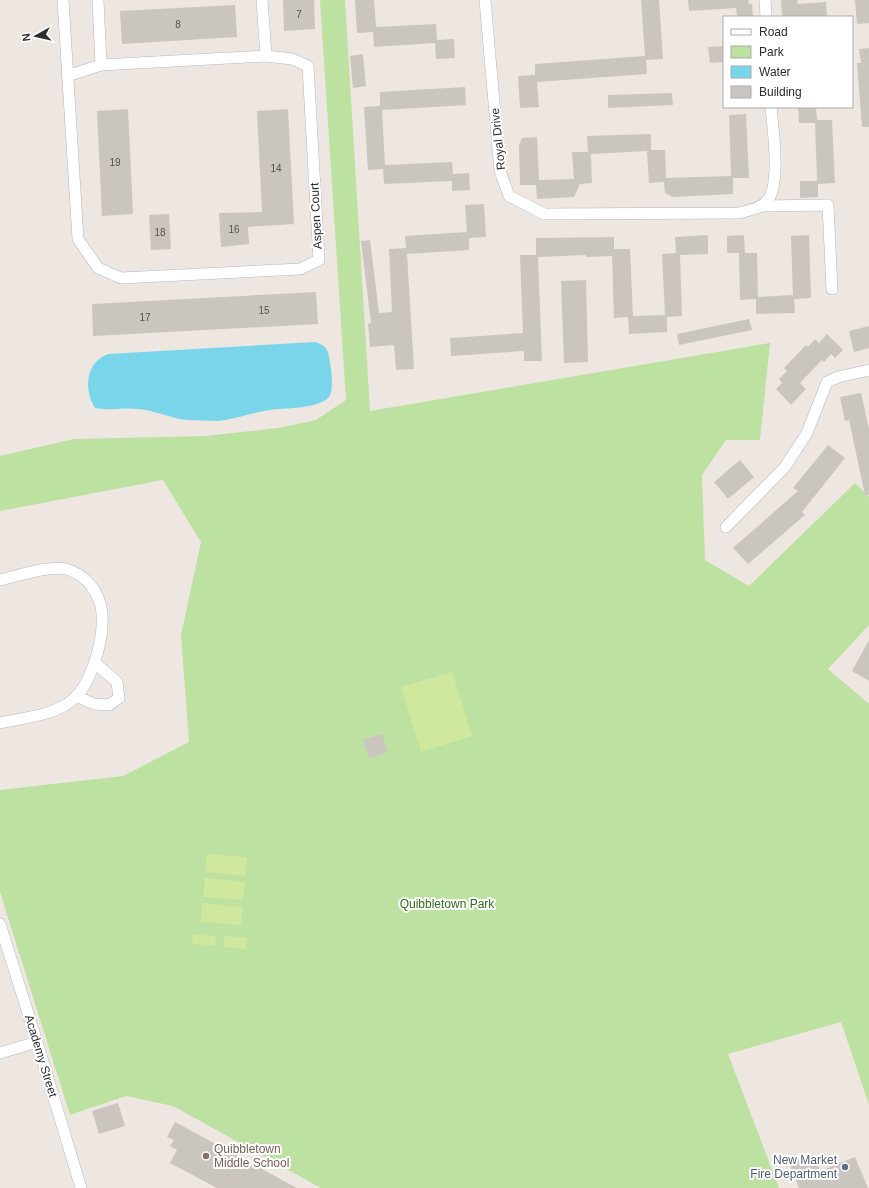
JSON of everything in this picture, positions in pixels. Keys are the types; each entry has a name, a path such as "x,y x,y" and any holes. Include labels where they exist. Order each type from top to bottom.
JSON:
{"street":[{"name":"Aspen Court","path":"63,0 67,76 78,239 98,268 121,278 300,269 319,260 308,66 292,60 266,56 102,65 67,76"},
{"path":"98,0 102,65"},
{"path":"262,0 266,56"},
{"name":"Royal Drive","path":"485,0 500,171 509,196 544,214 739,213 760,206"},
{"path":"765,0 766,16"},
{"path":"760,206 767,201 773,189 775,170 771,108"},
{"path":"760,206 828,205 832,289"},
{"path":"726,527 785,467 807,433 827,382 838,377 869,370"},
{"path":"0,580 54,568 66,569 74,572 89,582 99,600 102,613 102,629 95,663 84,686 76,696 68,704 50,711 0,723"},
{"path":"76,696 94,704 109,705 119,698 117,682 95,663"},
{"name":"Academy Street","path":"0,924 81,1188"},
{"path":"0,1052 37,1042"}],"green space":[{"name":"Quibbletown Park","path":"320,0 345,0 370,411 770,343 760,440 726,440 702,475 705,560 749,586 855,483 869,497 869,625 828,669 869,704 869,1105 841,1022 728,1054 779,1188 321,1188 173,1106 126,1096 70,1115 0,892 0,790 123,776 189,742 181,635 201,542 163,480 0,511 0,456 74,439 205,436 278,428 316,420 346,400"},
{"path":"452,672 472,736 421,752 401,687"},
{"path":"207,854 247,857 245,876 205,872"},
{"path":"205,878 245,882 243,900 203,897"},
{"path":"202,903 243,907 241,925 201,922"},
{"path":"193,934 216,936 215,946 192,944"},
{"path":"224,936 247,938 246,949 223,947"}],"water":[{"path":"314,342 322,345 328,351 332,385 328,398 323,402 308,406 269,410 218,421 188,420 144,410 95,408 89,393 88,385 91,370 95,363 108,354"}],"building":[{"path":"283,0 314,0 315,29 284,31"},
{"path":"355,0 374,0 376,27 436,24 437,40 454,39 455,58 436,59 435,43 374,47 373,32 357,33"},
{"path":"641,0 659,0 663,59 646,60 647,74 537,82 539,107 520,108 518,76 535,75 535,64 645,56"},
{"path":"688,0 748,0 749,4 752,4 753,16 737,16 736,8 689,11"},
{"path":"781,0 797,0 798,4 826,2 827,16 782,16"},
{"path":"855,0 869,0 869,23 857,24"},
{"path":"235,5 237,37 122,44 120,11"},
{"path":"723,46 723,62 710,63 708,47"},
{"path":"869,48 869,127 862,127 857,63 861,63 859,49"},
{"path":"363,54 366,86 353,88 350,56"},
{"path":"465,87 466,105 382,110 385,165 452,162 453,174 469,173 470,190 452,191 452,181 384,184 383,169 368,170 364,107 380,106 380,92"},
{"path":"672,93 673,105 608,108 608,95"},
{"path":"798,108 816,108 817,120 832,120 835,183 818,184 818,197 800,198 800,181 817,181 815,123 799,123"},
{"path":"128,109 133,214 102,216 97,111"},
{"path":"288,109 294,224 248,227 249,244 221,247 219,213 262,212 257,111"},
{"path":"746,114 749,178 733,178 733,194 673,197 665,193 664,182 649,183 647,151 591,154 592,183 580,184 574,197 537,199 536,185 520,185 519,145 522,138 537,137 539,180 574,179 572,152 588,152 587,136 651,134 651,150 665,150 666,178 731,176 729,115"},
{"path":"484,204 486,237 469,238 469,250 407,254 414,369 396,370 394,345 370,347 368,324 371,323 361,241 370,240 379,313 392,312 389,249 406,248 405,236 467,232 465,205"},
{"path":"169,214 171,249 151,250 149,215"},
{"path":"708,235 708,254 680,255 682,316 667,317 667,332 629,334 628,317 614,318 612,256 586,257 585,255 538,257 542,361 524,361 524,351 451,356 450,338 523,333 520,255 536,255 536,238 614,237 614,249 630,249 633,316 665,315 662,254 676,253 675,237"},
{"path":"744,235 745,253 727,253 727,236"},
{"path":"809,235 811,298 794,299 795,313 756,314 756,299 740,300 739,253 757,253 758,297 793,295 791,236"},
{"path":"586,280 588,362 564,363 561,281"},
{"path":"316,292 318,324 93,336 92,304"},
{"path":"749,319 752,330 679,345 677,334"},
{"path":"869,326 869,348 854,352 849,331"},
{"path":"827,334 843,350 835,358 831,354 824,362 822,360 800,383 806,389 791,405 776,389 782,383 779,379 787,371 784,368 806,345 808,347 815,339 819,343"},
{"path":"861,393 869,429 869,495 865,495 849,420 845,421 840,397"},
{"path":"828,445 845,458 802,512 805,515 748,564 733,548 798,491 793,488"},
{"path":"740,460 754,477 728,499 714,482"},
{"path":"869,640 869,681 852,671"},
{"path":"382,734 388,752 369,758 363,740"},
{"path":"118,1103 125,1126 99,1134 92,1111"},
{"name":"Quibbletown Middle School","path":"175,1122 297,1188 217,1188 170,1163 177,1150 170,1146 174,1140 167,1137"},
{"name":"New Market Fire Department","path":"813,1154 820,1171 855,1157 868,1188 799,1188 789,1163"}],"place":[{"name":"Quibbletown Middle School","path":"206,1156"},
{"name":"New Market Fire Department","path":"845,1167"}]}
